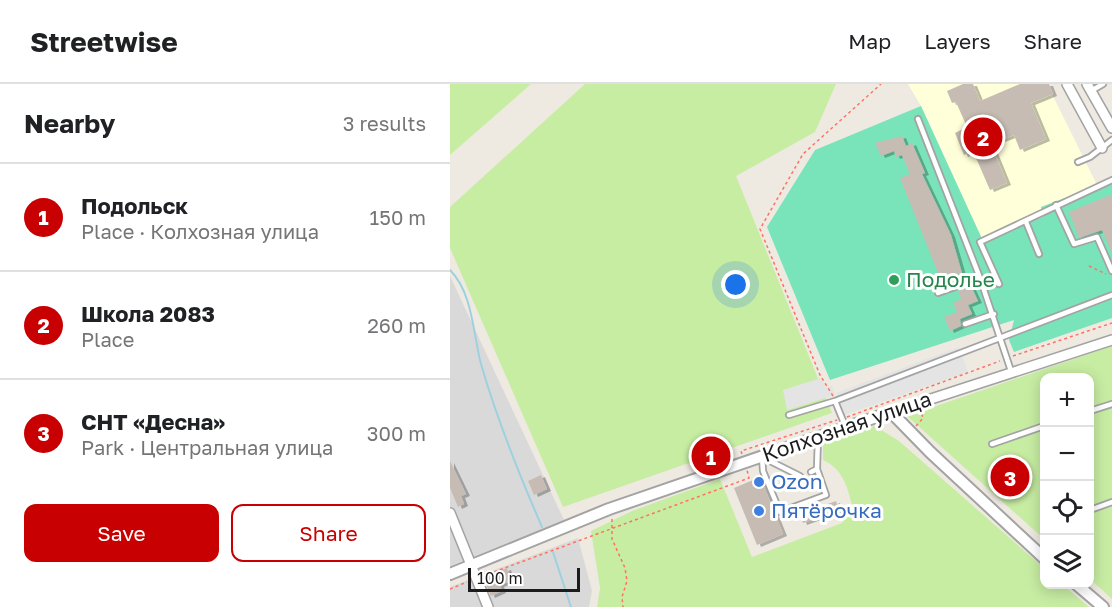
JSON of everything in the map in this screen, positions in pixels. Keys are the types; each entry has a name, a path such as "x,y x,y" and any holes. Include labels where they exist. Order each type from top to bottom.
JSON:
{"street":[{"path":"1067,84 1102,148"},
{"path":"1089,87 1112,128"},
{"name":"Колхозная улица","path":"450,574 609,509 891,412 1112,340"},
{"path":"891,412 930,452 1040,554"},
{"path":"450,513 488,607"},
{"path":"1081,589 1103,607"}],"lane":[{"path":"1089,87 1103,84"},
{"path":"918,119 981,278 1011,372"},
{"path":"1078,162 1090,157 1112,140"},
{"path":"999,284 980,242 1112,180"},
{"path":"1056,205 1074,244 1097,237 1112,271"},
{"path":"1026,222 1040,254"},
{"path":"938,293 981,278"},
{"path":"789,415 835,401 1112,295"},
{"path":"965,324 994,314"},
{"path":"835,401 846,428"},
{"path":"1094,409 1112,404"},
{"path":"992,444 1041,427"},
{"path":"762,456 763,471 780,512 826,495 817,469 818,437"},
{"path":"762,456 800,476"},
{"path":"811,472 817,469"},
{"path":"1094,508 1112,502"}],"path":[{"path":"835,401 820,375 760,229 803,154 882,84"},
{"path":"1089,266 1112,276"},
{"path":"609,509 612,518 612,539 625,568 627,581 623,607"}],"shaded area":[{"path":"908,84 1047,84 1098,187 1041,207 1043,217 983,241 921,106"},
{"path":"450,276 564,520 450,566"},
{"path":"959,347 968,372 844,415 836,393"},
{"path":"821,378 825,387 832,386 835,395 787,410 783,390"},
{"path":"578,538 592,591 589,607 450,607 450,587"}],"green space":[{"path":"450,84 531,84 450,155"},
{"path":"585,84 836,84 815,132 736,176 832,413 563,507 450,248 450,207"},
{"name":"Подолье","path":"921,106 983,241 1043,217 1041,207 1112,180 1112,318 1014,352 1009,340 1014,320 830,380 767,227 815,150"},
{"path":"1112,346 1112,599 1094,583 1094,373 1040,373 1040,535 907,416"},
{"path":"875,426 899,441 1040,564 1040,589 1068,589 1089,607 597,607 600,588 591,531 632,511 720,479 752,557 842,523 853,508 840,474 823,460 823,442"}],"building":[{"path":"963,84 973,84 980,101 1020,84 1049,84 1053,94 1031,103 1046,139 1020,150 1014,135 991,144 1007,183 990,190 973,151 964,155 955,133 967,127 956,102 952,103 947,91"},
{"path":"902,136 906,146 912,143 925,173 922,174 951,235 962,273 941,280 900,178 910,174 902,155 896,157 894,151 881,156 875,143"},
{"path":"1110,195 1112,199 1112,253 1102,230 1079,238 1069,212"},
{"path":"971,286 978,301 968,305 972,314 960,319 961,326 950,331 944,317 957,312 953,303 961,299 958,291"},
{"path":"450,461 466,494 461,496 464,504 458,507 450,488"},
{"path":"541,475 547,489 534,495 528,481"},
{"name":"Пятёрочка","path":"760,477 783,534 757,545 734,488"},
{"path":"836,501 839,510 803,523 800,514"},
{"path":"507,568 511,581 500,585 502,591 491,596 483,577"}],"waterway":[{"path":"450,270 458,279 468,302 481,364 494,406 542,527"},
{"path":"553,552 571,607"}],"place":[{"name":"Школа 2083","path":"983,137"},
{"name":"Подолье","path":"894,280"},
{"name":"Подольск","path":"711,456"},
{"name":"СНТ «Десна»","path":"1010,477"},
{"name":"Ozon","path":"759,482"},
{"name":"Пятёрочка","path":"759,511"}]}
